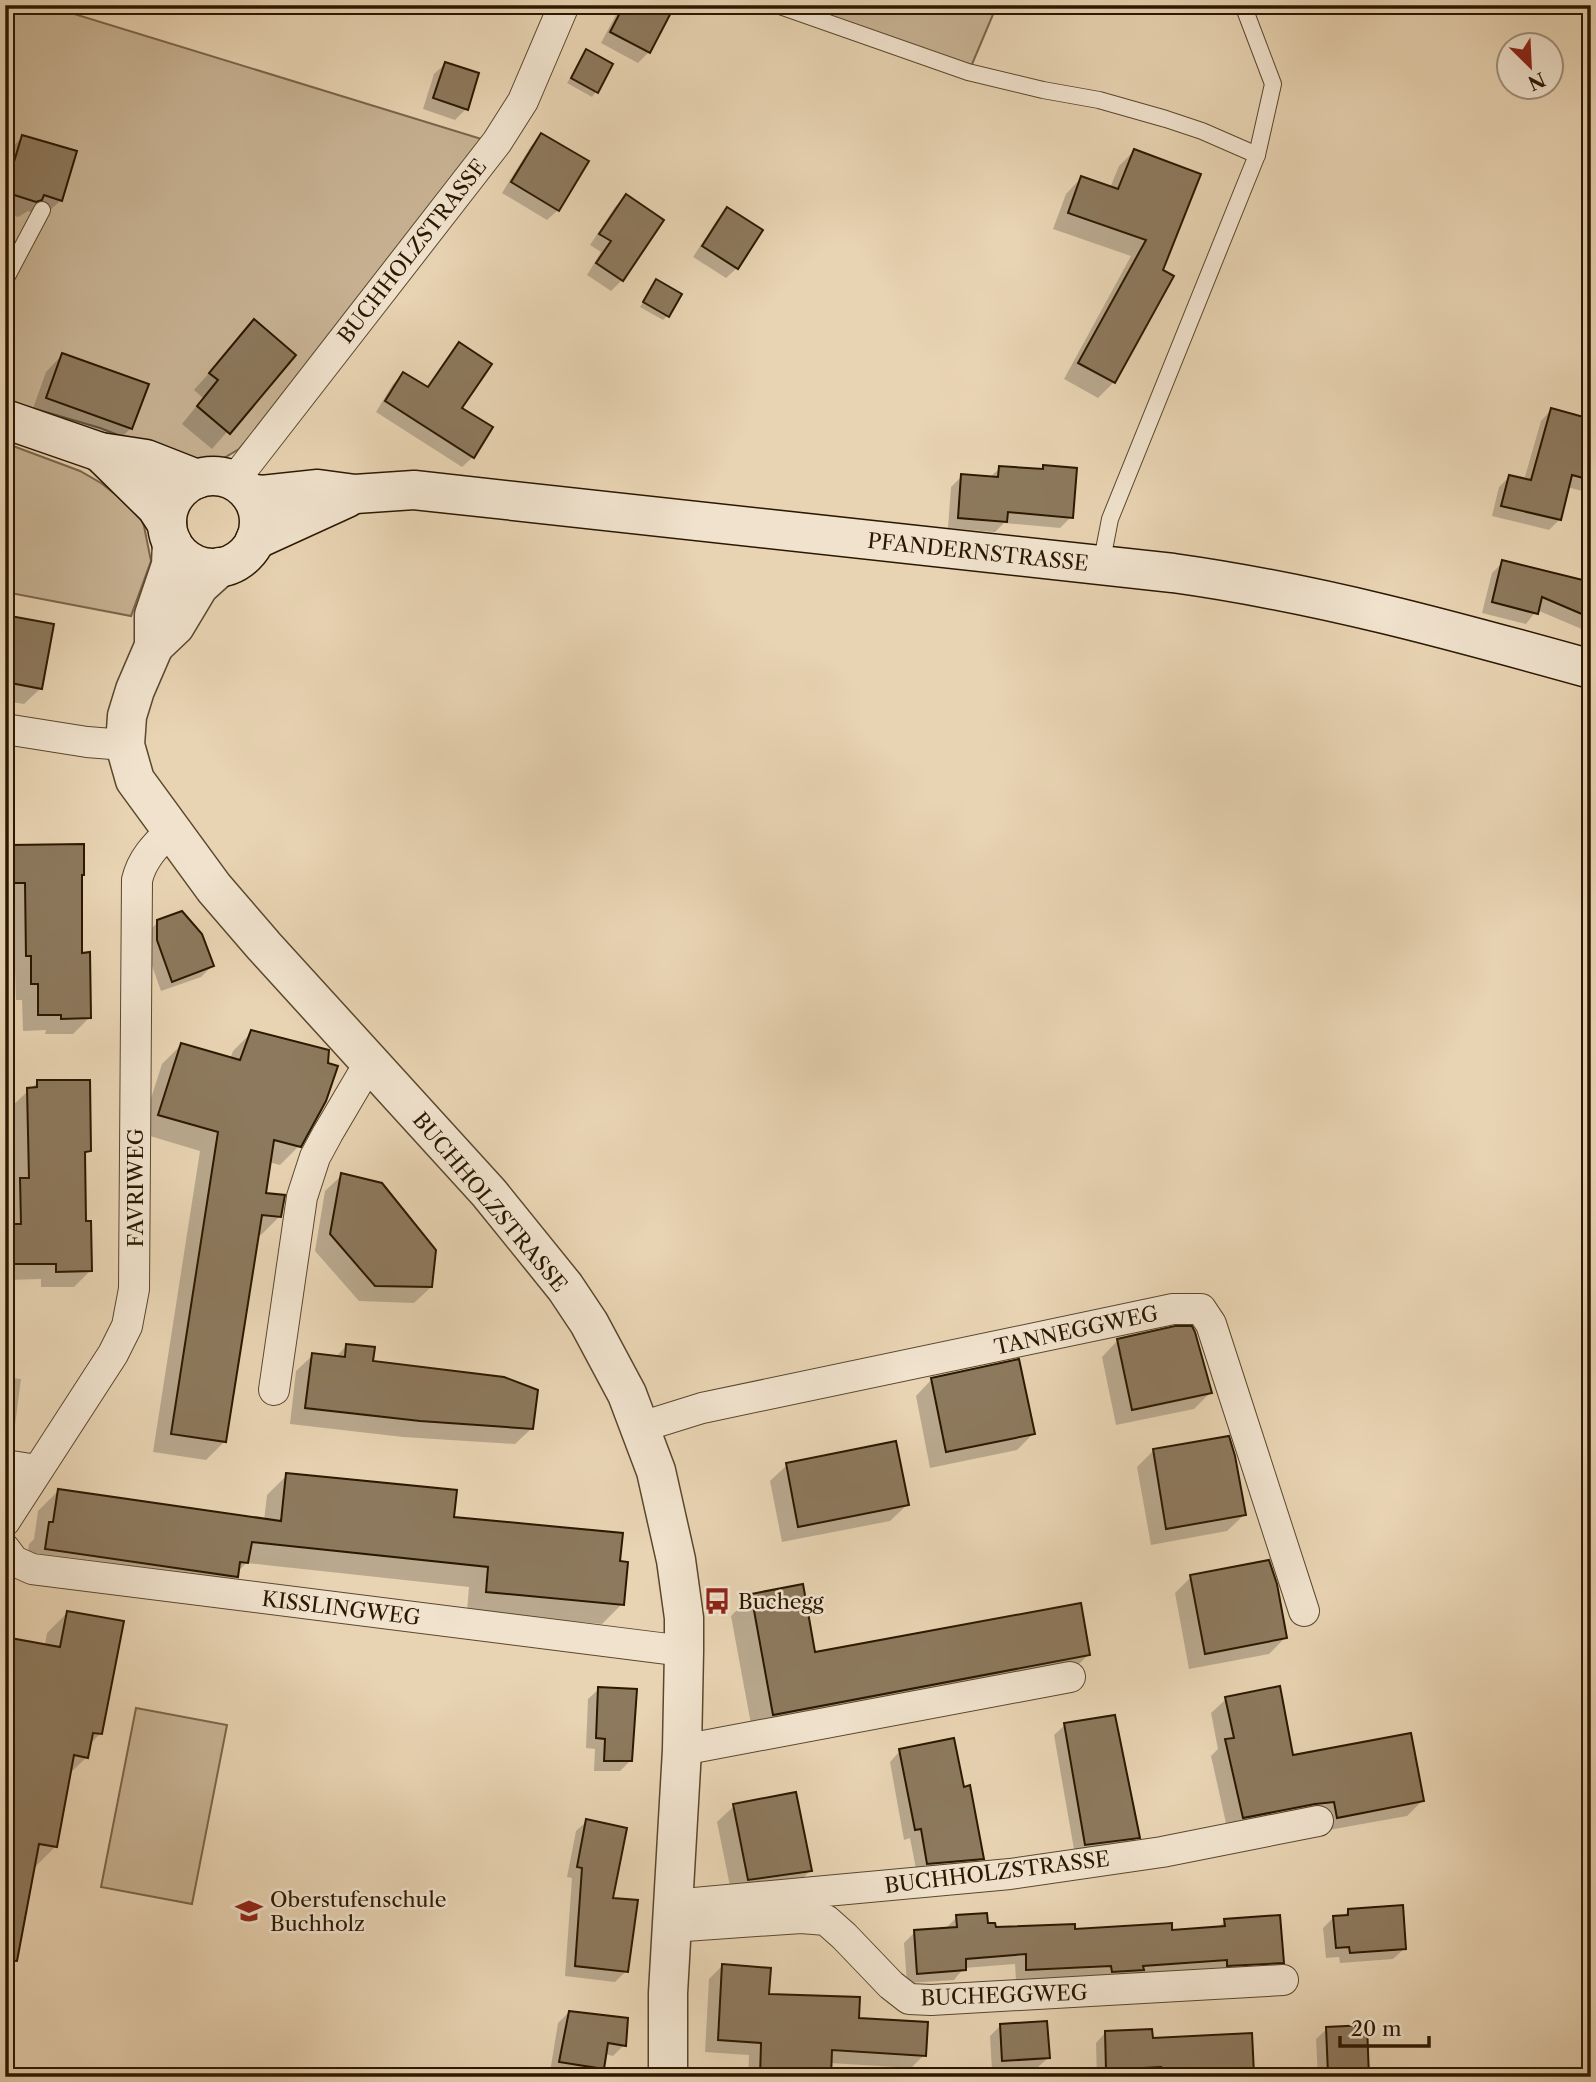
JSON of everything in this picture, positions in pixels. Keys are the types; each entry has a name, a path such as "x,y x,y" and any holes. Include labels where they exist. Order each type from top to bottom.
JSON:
{"main road":[{"path":"5,419 100,452 146,459 197,479"},
{"path":"100,452 156,507 169,533 180,554 192,563 220,567 235,562 247,553 255,540 258,515 255,503 242,487 223,477 197,479 184,486 175,497 169,510 169,533"},
{"name":"PFANDERNSTRASSE","path":"242,487 262,495 317,489 355,494 414,491 446,494 1241,582 1392,614 1591,669"},
{"name":"PFANDERNSTRASSE","path":"255,540 355,494"},
{"name":"BUCHHOLZSTRASSE","path":"169,533 171,565 154,615 153,646 127,716 125,745 135,780 214,888 489,1194 565,1287 602,1345 627,1394 656,1471 676,1560 684,1618 682,1750 672,1916 668,2077"},
{"name":"BUCHHOLZSTRASSE","path":"153,646 175,626 199,586 220,567"}],"street":[{"name":"BUCHHOLZSTRASSE","path":"242,487 260,447 496,142 523,101 564,5"},
{"path":"5,729 125,745"},
{"name":"FAVRIWEG","path":"5,1521 113,1354 127,1326 134,1289 137,880 140,867 149,852 170,831"},
{"path":"274,1390 302,1197 321,1145 361,1077 371,1065"},
{"name":"TANNEGGWEG","path":"641,1427 702,1408 1173,1310 1201,1309 1210,1324 1304,1611"},
{"path":"5,1465 37,1470"},
{"name":"KISSLINGWEG","path":"5,1549 14,1561 32,1569 684,1651"},
{"path":"682,1750 1070,1677"},
{"name":"BUCHHOLZSTRASSE","path":"672,1916 1010,1874 1162,1852 1318,1821"},
{"name":"BUCHEGGWEG","path":"672,1916 826,1920 845,1936 891,1985 909,1999 931,2000 1283,1980"}],"lane":[{"path":"777,5 968,72 1099,100 1166,119 1258,155"},
{"path":"1101,565 1110,519 1258,155 1273,84 1242,5"},
{"path":"5,280 42,209"}],"shaded area":[{"path":"5,5 45,5 488,141 344,326 239,449 224,458 188,462 100,428 5,400"},
{"path":"791,5 997,5 970,69"},
{"path":"5,443 80,471 101,483 139,513 151,561 131,616 5,592"},
{"path":"136,1708 227,1725 192,1904 101,1887"}],"building":[{"path":"624,5 675,5 650,53 610,32"},
{"path":"586,49 613,64 598,93 571,78"},
{"path":"445,62 479,73 468,110 433,98"},
{"path":"541,133 589,161 559,211 511,182"},
{"path":"22,135 77,151 62,201 44,195 42,200 36,202 5,192"},
{"path":"1134,149 1201,174 1163,270 1174,276 1115,383 1078,363 1146,240 1068,213 1081,176 1118,189"},
{"path":"626,194 664,220 623,281 596,263 611,241 599,234"},
{"path":"727,207 763,230 738,269 702,246"},
{"path":"656,279 682,294 669,317 643,302"},
{"path":"254,319 296,355 230,434 197,406 218,380 209,373"},
{"path":"459,342 492,364 462,408 493,427 474,458 385,401 403,372 428,387"},
{"path":"62,353 149,384 132,429 46,398"},
{"path":"1551,408 1591,419 1591,480 1572,475 1561,520 1501,506 1509,475 1531,480"},
{"path":"1043,465 1077,468 1073,518 1008,512 1007,522 958,518 961,474 998,477 999,466 1043,469"},
{"path":"1502,560 1591,582 1591,618 1542,597 1538,614 1492,602"},
{"path":"5,615 54,624 42,689 5,682"},
{"path":"84,844 82,953 90,952 91,1018 61,1019 61,1015 38,1015 38,984 31,984 31,956 26,956 25,883 9,883 9,845"},
{"path":"182,911 202,934 214,966 172,982 157,940 157,920"},
{"path":"251,1030 329,1050 328,1063 338,1066 326,1101 301,1147 274,1140 266,1193 285,1195 281,1217 262,1215 226,1442 171,1434 218,1132 158,1115 181,1043 240,1060"},
{"path":"37,1080 90,1080 91,1151 85,1152 86,1221 91,1221 92,1271 56,1272 56,1264 12,1264 12,1224 21,1224 20,1178 29,1178 27,1088 37,1087"},
{"path":"341,1173 382,1183 436,1250 432,1287 375,1286 330,1234"},
{"path":"1175,1326 1192,1326 1212,1393 1132,1410 1117,1339"},
{"path":"346,1344 375,1347 373,1361 504,1377 538,1390 533,1429 420,1421 305,1408 312,1353 345,1357"},
{"path":"1019,1359 1035,1434 946,1452 931,1378"},
{"path":"1229,1436 1246,1515 1166,1529 1153,1449"},
{"path":"896,1441 909,1505 798,1527 786,1463"},
{"path":"286,1473 457,1490 454,1517 623,1533 620,1561 628,1562 624,1605 486,1592 488,1567 252,1542 248,1563 240,1562 238,1577 45,1549 49,1522 53,1522 58,1489 281,1521"},
{"path":"1269,1560 1277,1584 1287,1638 1205,1654 1190,1575"},
{"path":"803,1584 815,1652 1081,1603 1090,1655 773,1715 751,1594"},
{"path":"67,1611 124,1621 102,1734 93,1733 88,1758 74,1755 57,1847 39,1844 17,1961 5,1960 5,1637 60,1647"},
{"path":"1280,1686 1293,1755 1411,1733 1424,1801 1337,1818 1334,1802 1243,1818 1225,1739 1234,1738 1225,1697"},
{"path":"598,1687 637,1689 632,1761 604,1761 605,1739 596,1738"},
{"path":"1115,1715 1140,1838 1085,1845 1064,1723"},
{"path":"954,1738 964,1787 970,1785 984,1859 927,1864 921,1829 915,1830 899,1749"},
{"path":"796,1792 812,1871 748,1880 733,1804"},
{"path":"586,1819 627,1828 613,1898 638,1900 628,1972 575,1966 582,1868 577,1867"},
{"path":"1403,1905 1406,1949 1350,1953 1349,1947 1336,1948 1333,1916 1348,1915 1348,1909"},
{"path":"987,1913 988,1923 995,1923 996,1927 1075,1924 1075,1929 1172,1923 1172,1930 1225,1926 1224,1919 1280,1915 1284,1963 1227,1966 1227,1960 1143,1966 1144,1970 1112,1972 1111,1966 1026,1970 1026,1954 966,1959 966,1970 917,1974 914,1930 957,1927 956,1915"},
{"path":"722,1964 771,1968 769,1994 860,1997 859,2018 928,2022 926,2056 832,2050 831,2077 760,2077 761,2043 718,2040"},
{"path":"569,2011 628,2018 626,2046 608,2043 604,2069 559,2062"},
{"path":"1047,2021 1050,2058 1002,2061 1000,2024"},
{"path":"1367,2025 1369,2077 1328,2074 1326,2027"},
{"path":"1152,2029 1153,2038 1252,2033 1254,2074 1206,2075 1206,2068 1106,2070 1105,2031"}],"place":[{"name":"Buchegg","path":"717,1601"},
{"name":"Oberstufenschule Buchholz","path":"249,1911"}]}
